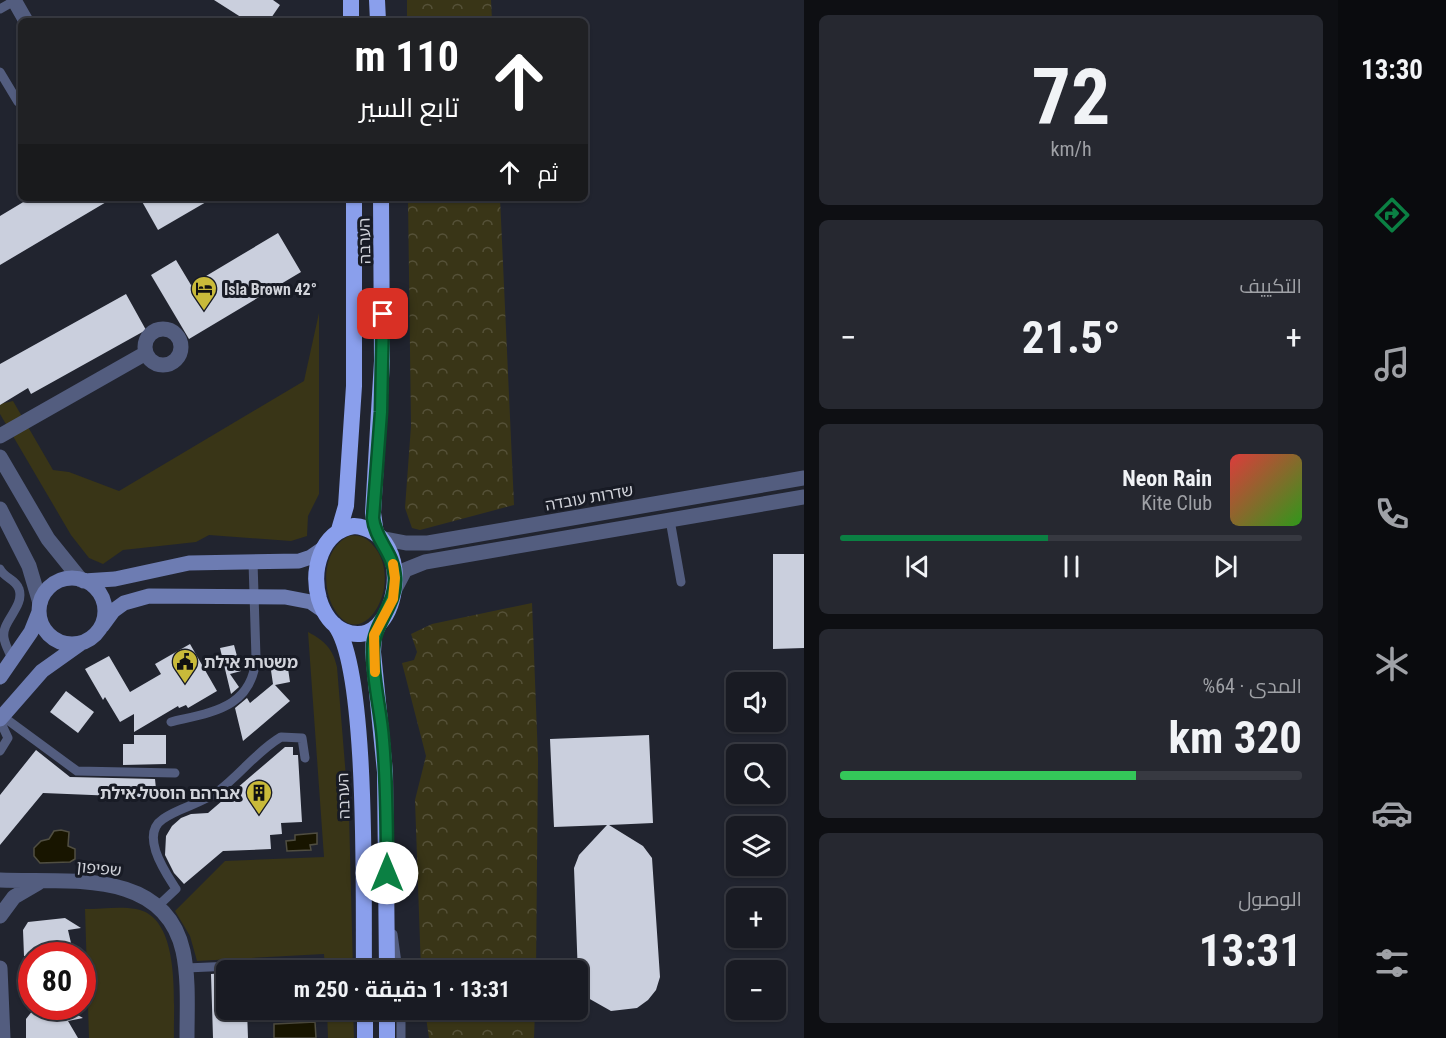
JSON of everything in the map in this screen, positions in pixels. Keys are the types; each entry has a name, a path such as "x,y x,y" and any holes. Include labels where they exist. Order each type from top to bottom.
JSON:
{"highway":[{"path":"351,0 351,18"},
{"path":"377,0 378,18"},
{"name":"הערבה","path":"339,530 346,506 353,403 354,201"},
{"name":"הערבה","path":"378,536 373,513 382,378 381,201"},
{"path":"379,624 357,634 335,625 324,611 316,581 319,560 324,548 339,530 346,527 362,526 378,536 391,557 394,589 389,609 374,635 373,652 385,763 387,960"},
{"name":"הערבה","path":"335,625 345,642 351,663 357,726 364,960"},
{"path":"365,1020 365,1038"},
{"path":"387,1020 387,1038"}],"main road":[{"path":"0,678 31,632 46,592 56,583 68,579 115,579 177,564 299,561 311,557 324,548"},
{"path":"82,580 97,590 103,601 105,614 102,626"},
{"path":"1,719 42,672 82,642 94,636 118,606 139,598 255,597 301,600 324,611"},
{"path":"40,606 44,628 52,638 63,643 82,642"}],"street":[{"path":"14,0 24,18"},
{"path":"0,436 146,353"},
{"path":"0,457 48,539 82,580"},
{"name":"שדרות עובדה","path":"378,536 406,543 428,543 804,478"},
{"path":"394,589 405,570 426,562 804,497"},
{"path":"0,509 29,566 40,606"},
{"name":"שפיפון","path":"0,880 115,885 146,896 158,906 177,932 186,968 187,1038"},
{"path":"0,916 15,897 44,882"},
{"path":"0,968 3,1038"}],"lane":[{"path":"0,9 14,0"},
{"path":"0,72 18,102"},
{"path":"670,520 681,582"},
{"path":"171,722 231,704 250,686 256,658 253,562"},
{"path":"0,569 3,576 15,582 20,589 20,599 4,630 3,638 13,660"},
{"path":"0,751 8,738 1,719"},
{"path":"1,719 77,771 175,772"},
{"path":"158,906 176,890 159,862 154,847 156,831 162,819 211,796 281,737 302,738 305,758"},
{"path":"387,894 397,960"},
{"path":"186,968 216,967"},
{"path":"401,1020 401,1038"}],"green space":[{"path":"407,0 491,0 492,18 407,18"},
{"path":"408,201 500,201 514,505 420,530 412,528 405,508 411,426"},
{"path":"319,313 319,494 308,516 307,536 291,541 209,535 196,542 123,550 103,564 89,558 71,535 0,414 0,404 13,401 53,470 69,472 119,491 304,381"},
{"path":"349,536 361,537 373,545 383,565 385,582 382,598 375,612 365,621 354,625 343,620 332,605 326,576 327,566 335,548"},
{"path":"532,603 538,759 536,960 421,960 415,800 426,756 402,663 414,660 417,652 411,634 432,624"},
{"path":"308,632 327,646 337,667 349,814 353,960 324,960 324,954 197,961 190,936 175,911 225,861 324,857"},
{"path":"85,909 136,909 151,915 161,928 168,944 172,964 174,1038 89,1038 88,1020 96,1020 96,942 86,942"},
{"path":"327,1020 353,1020 354,1038 328,1038"},
{"path":"426,1020 535,1020 534,1038 429,1038"}],"shaded area":[{"path":"54,831 69,832 68,846 75,849 75,859 70,862 40,863 34,856 34,848 41,841 49,839"},
{"path":"317,833 317,844 310,845 311,850 287,851 286,841 295,840 295,835"},
{"path":"315,1022 316,1038 274,1038 274,1024"}],"building":[{"path":"214,0 273,0 280,5 271,18 242,18"},
{"path":"25,201 108,201 0,265 0,216"},
{"path":"142,201 208,201 158,230"},
{"name":"Isla Brown 42°","path":"278,233 301,272 189,339 151,275 176,260 191,285"},
{"path":"126,294 146,330 31,394 28,388 0,405 0,364"},
{"path":"773,554 804,554 804,648 773,649"},
{"path":"190,644 217,691 188,708 186,705 179,708 178,706 134,732 134,714 120,722 105,697 103,700 85,669 109,656 130,692 161,674 155,664"},
{"path":"234,645 241,671 230,674 239,687 231,694 220,648"},
{"path":"286,655 290,682 275,685 290,701 243,741 235,708 247,698 250,703 273,684 269,657"},
{"path":"66,691 94,712 78,733 50,712"},
{"path":"134,735 166,735 166,764 123,765 123,744 134,744"},
{"path":"649,735 653,823 609,825 643,846 652,858 660,977 656,990 637,1008 611,1011 588,998 588,960 577,960 574,868 579,855 607,825 554,827 550,739"},
{"name":"אברהם הוסטל אילת","path":"285,747 293,747 293,755 298,755 302,822 281,823 282,834 270,835 271,849 223,851 184,884 174,873 165,855 166,836 172,826 181,818 191,814 208,813"},
{"path":"36,750 70,777 155,779 156,789 140,797 43,793 0,845 0,795"},
{"path":"65,918 81,928 68,930 71,942 23,942 23,930 28,922"},
{"path":"211,974 216,974 216,1020 247,1020 248,1038 213,1038"},
{"path":"26,1020 73,1020 68,1021 78,1038 26,1038"}],"slow traffic":[{"path":"375,672 374,635 393,599 395,578 393,564"}],"place":[{"name":"Isla Brown 42°","path":"204,312"},
{"name":"משטרת אילת","path":"185,685"},
{"name":"אברהם הוסטל אילת","path":"259,816"}],"route":[{"path":"383,314 381,412 373,518 376,534 386,546 391,557 395,578 393,599 385,617 377,627 373,652 385,763 387,873"}]}
